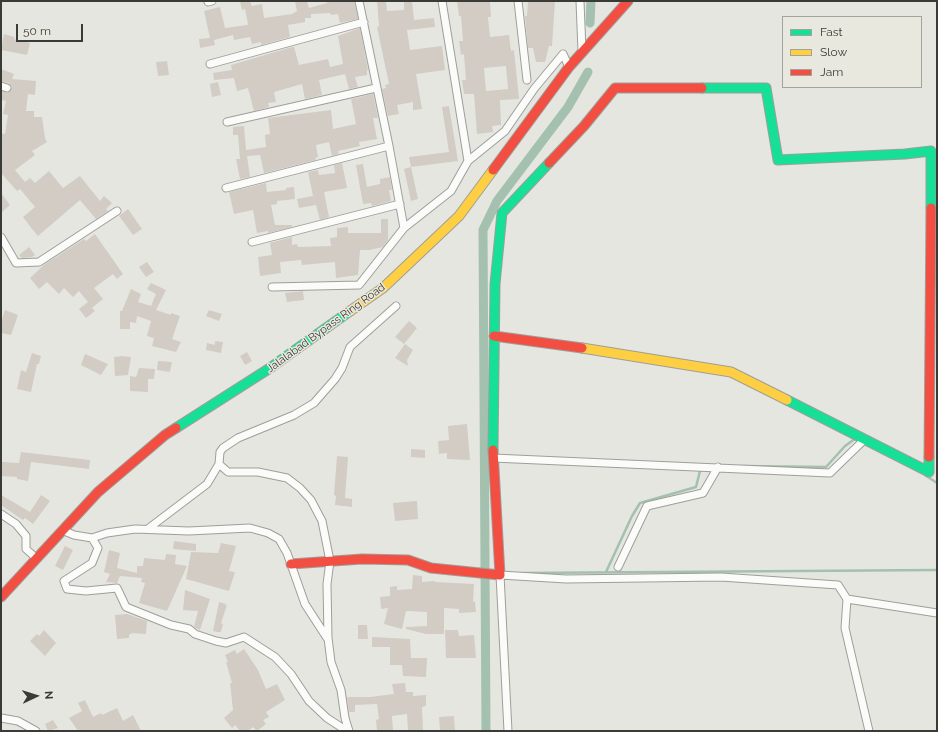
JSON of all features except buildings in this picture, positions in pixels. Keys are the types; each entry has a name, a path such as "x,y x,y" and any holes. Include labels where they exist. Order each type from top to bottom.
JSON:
{"main road":[{"name":"Jalalabad Bypass Ring Road","path":"1,596 98,492 165,435 270,368 383,288 459,216 569,67 628,1"},
{"path":"291,564 362,559 408,560 431,568 500,575 493,458 494,284 502,213 584,126 615,88 766,88 778,160 905,154 931,151 929,472 731,372 615,352 494,336"}],"street":[{"path":"359,1 376,88 390,146 404,228"},
{"path":"442,1 468,161"},
{"path":"518,1 527,80"},
{"path":"580,1 582,54"},
{"path":"210,64 364,22"},
{"path":"272,287 359,285 404,228 451,191 468,161 505,132 534,88 563,54 569,67"},
{"path":"227,122 376,88"},
{"path":"226,188 390,146"},
{"path":"252,242 400,204"},
{"path":"1,237 16,263 39,262 117,211"},
{"path":"149,528 206,484 219,464 220,452 224,448 238,438 294,415 314,403 335,379 342,368 350,347 396,306"},
{"path":"493,458 830,473 864,440"},
{"path":"219,464 228,472 258,472 288,478 311,500 322,521 330,561 327,584 328,638 331,662 341,690 348,731"},
{"path":"618,567 647,506 703,493 718,467"},
{"path":"1,514 16,524 26,536 26,549 36,558"},
{"path":"62,530 74,535 92,538 107,533 149,528 189,531 250,528 268,533 279,539 287,553 305,604 328,638"},
{"path":"92,538 98,548 92,563 64,581 67,589 86,591 117,588 126,607 171,625 189,629 195,634 216,641 226,642 244,637 275,657 292,674 309,701 327,718 348,731"},
{"path":"508,731 500,575 566,579 721,577 838,585 846,599 845,628 869,731"},
{"path":"846,599 937,612"},
{"path":"1,718 18,721 36,731"}],"waterway":[{"path":"590,23 591,1"},
{"path":"486,731 483,230 497,201 568,107 588,72"},
{"path":"743,466 826,467 845,446 856,438"},
{"path":"606,572 632,516 640,503 696,487 701,467"},
{"path":"925,475 937,483"},
{"path":"521,573 937,570"}],"traffic: fast":[{"path":"702,88 766,88 778,160 905,154 931,151 931,208"},
{"path":"493,450 495,284 502,213 549,163"},
{"path":"176,428 270,368 350,311"},
{"path":"787,400 929,472 929,457"}],"traffic: slow":[{"path":"350,311 383,288 459,216 493,170"},
{"path":"582,348 731,372 787,400"}],"traffic: jam":[{"path":"493,170 569,67 628,1"},
{"path":"549,163 584,126 615,88 702,88"},
{"path":"929,457 931,208"},
{"path":"494,336 582,348"},
{"path":"1,597 98,492 165,435 176,428"},
{"path":"291,564 362,559 408,560 431,568 500,575 493,450"}]}
